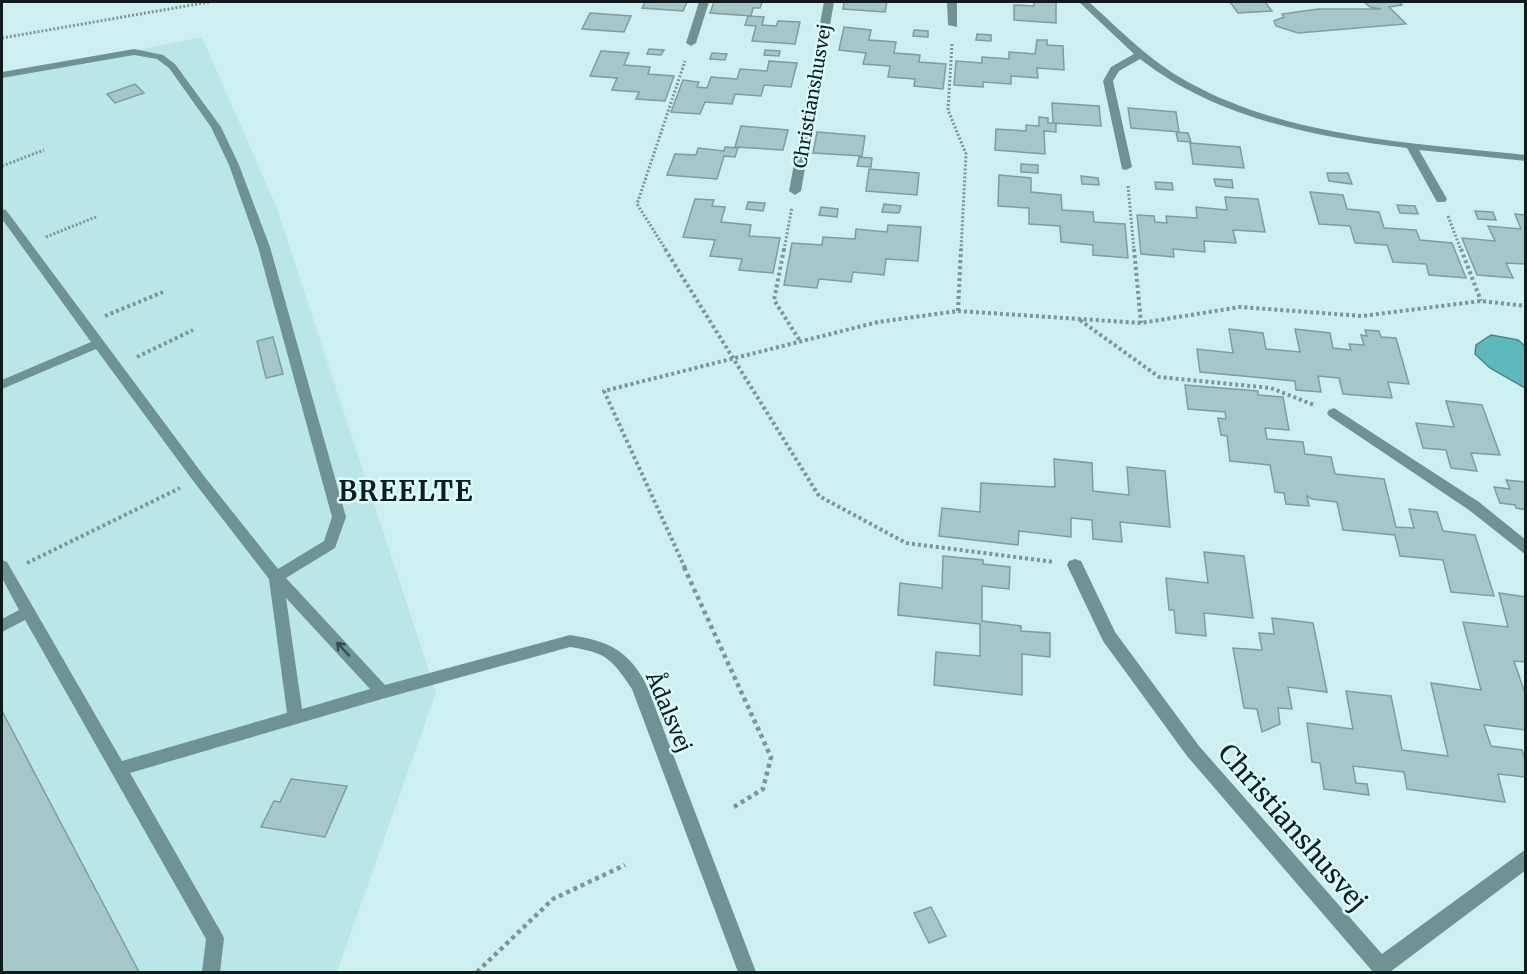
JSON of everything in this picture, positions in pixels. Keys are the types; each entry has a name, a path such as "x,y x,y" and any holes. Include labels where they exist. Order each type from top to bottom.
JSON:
{"street":[{"path":"691,43 704,2"},
{"name":"Christianshusvej","path":"795,191 829,2"},
{"path":"952,2 953,25"},
{"path":"1084,2 1140,55 1186,85 1245,110 1325,131 1411,145 1526,158"},
{"path":"1126,167 1108,81 1115,69 1140,55"},
{"path":"1411,145 1441,199"},
{"path":"1334,413 1474,506 1526,549"},
{"name":"Christianshusvej","path":"1075,565 1109,636 1193,750 1381,967 1526,858"}],"lane":[{"path":"2,75 134,52 160,57 172,66 216,127 234,165 264,247 339,517 330,544 276,577"},
{"path":"2,212 199,479 276,577 382,692"},
{"path":"2,385 99,342"},
{"path":"4,570 214,938 211,972"},
{"path":"276,577 295,718"},
{"path":"2,626 28,612"},
{"name":"Ådalsvej","path":"117,770 382,692 570,641 597,645 617,653 639,686 747,972"}],"path":[{"path":"2,38 209,2"},
{"path":"953,25 948,111 966,154 958,311"},
{"path":"691,43 637,204 819,496 906,543 1075,565"},
{"path":"2,166 44,150"},
{"path":"1126,167 1141,323"},
{"path":"795,191 774,300 800,341"},
{"path":"1441,199 1481,302"},
{"path":"26,244 98,216"},
{"path":"84,325 163,292"},
{"path":"734,807 763,789 771,757 604,391 878,322 958,311 1141,323 1240,307 1362,316 1481,302 1526,306"},
{"path":"1079,320 1160,377 1271,388 1334,413"},
{"path":"117,368 193,330"},
{"path":"4,570 199,479"},
{"path":"477,972 553,899 626,865"}],"shaded area":[{"path":"202,37 276,206 436,692 337,972 2,972 2,78"}],"water":[{"path":"1491,335 1518,340 1525,346 1525,388 1490,368 1475,354 1476,345"}],"building":[{"path":"645,2 687,2 683,11 642,8"},
{"path":"714,2 762,2 760,8 753,8 751,16 710,13"},
{"path":"844,2 887,2 885,12 843,9"},
{"path":"1034,2 1056,2 1056,23 1014,20 1014,5 1034,6"},
{"path":"1230,2 1265,2 1272,11 1238,13"},
{"path":"1364,2 1399,2 1402,5 1389,7 1406,24 1298,33 1276,26 1274,21 1284,17 1282,14 1318,9 1381,9 1370,7"},
{"path":"590,13 631,16 624,32 582,29"},
{"path":"748,16 764,17 762,25 776,26 778,21 800,22 795,44 752,41 756,26 745,25"},
{"path":"844,27 871,30 869,40 896,42 894,53 920,55 919,62 946,64 943,89 914,86 915,79 888,77 890,66 863,64 866,53 839,50"},
{"path":"914,30 928,31 928,37 913,36"},
{"path":"977,34 991,35 991,41 976,40"},
{"path":"1037,40 1047,40 1047,45 1063,46 1064,70 1037,68 1038,78 1011,76 1011,84 983,82 983,87 954,85 956,61 982,63 982,57 1009,59 1009,52 1035,54"},
{"path":"649,49 664,50 661,55 647,54"},
{"path":"765,50 780,51 779,56 764,55"},
{"path":"601,51 629,53 624,65 650,67 648,74 674,76 665,101 636,99 639,92 612,90 617,78 590,76"},
{"path":"712,53 727,54 725,60 710,59"},
{"path":"769,61 797,63 791,87 764,85 761,96 735,94 732,104 705,102 700,114 671,112 683,80 699,82 697,87 707,88 711,77 737,79 740,69 767,71"},
{"path":"135,84 144,93 115,103 107,94"},
{"path":"1052,103 1099,106 1101,126 1053,123"},
{"path":"1128,108 1176,112 1179,132 1131,128"},
{"path":"1039,117 1048,118 1048,123 1056,123 1056,132 1044,131 1045,154 995,150 996,129 1026,131 1026,125 1039,126"},
{"path":"741,126 788,130 783,150 735,147"},
{"path":"817,132 865,136 862,156 813,153"},
{"path":"1176,132 1188,133 1191,142 1178,141"},
{"path":"1190,143 1240,147 1244,168 1193,164"},
{"path":"725,147 738,148 735,157 724,156 717,179 667,175 675,154 696,155 698,148 724,151"},
{"path":"859,157 872,158 871,167 857,166"},
{"path":"1021,164 1038,165 1038,173 1021,172"},
{"path":"869,169 919,173 917,195 866,191"},
{"path":"1327,173 1348,173 1352,184 1329,181"},
{"path":"999,175 1031,178 1031,192 1061,195 1062,210 1093,212 1094,222 1125,224 1128,258 1093,255 1093,245 1061,242 1060,226 1029,224 1029,208 998,206"},
{"path":"1081,176 1098,178 1099,185 1082,184"},
{"path":"1214,179 1232,180 1233,188 1216,186"},
{"path":"1155,182 1172,183 1173,190 1156,189"},
{"path":"1310,192 1343,195 1347,209 1379,212 1384,228 1416,230 1420,240 1452,243 1466,278 1429,275 1426,264 1393,262 1387,245 1355,243 1350,226 1319,224"},
{"path":"1225,197 1258,199 1265,232 1233,230 1236,243 1204,241 1205,252 1173,249 1174,257 1141,254 1137,215 1154,216 1155,222 1167,223 1166,216 1197,218 1196,207 1227,210"},
{"path":"695,199 714,200 712,206 725,207 721,222 751,225 749,236 780,238 773,273 739,270 742,259 710,256 715,240 683,237"},
{"path":"748,202 765,203 763,211 746,209"},
{"path":"884,204 901,206 899,213 882,212"},
{"path":"1397,205 1415,206 1418,214 1400,213"},
{"path":"821,207 838,209 837,217 819,215"},
{"path":"1475,211 1493,212 1496,220 1478,219"},
{"path":"1515,214 1526,215 1526,264 1506,263 1513,278 1477,275 1462,238 1495,241 1488,226 1521,229"},
{"path":"888,225 921,227 918,261 886,259 884,275 853,272 851,282 819,279 817,288 784,285 792,243 822,245 823,237 855,239 856,229 887,232"},
{"path":"1229,329 1263,333 1266,349 1300,352 1295,329 1330,333 1333,348 1351,350 1349,344 1364,345 1361,335 1367,336 1365,330 1379,331 1381,337 1396,338 1409,384 1388,382 1392,398 1343,394 1339,378 1318,376 1321,392 1296,390 1295,381 1200,372 1197,349 1233,353"},
{"path":"273,337 283,374 266,378 257,341"},
{"path":"1185,385 1258,391 1258,395 1283,397 1289,430 1265,428 1267,439 1303,442 1305,454 1331,457 1335,474 1384,479 1396,527 1414,528 1409,509 1437,512 1443,531 1475,535 1494,596 1451,592 1443,560 1400,556 1395,535 1343,530 1337,502 1312,499 1307,496 1309,506 1286,504 1284,493 1275,492 1270,465 1230,461 1227,436 1221,435 1218,418 1226,419 1225,412 1188,409"},
{"path":"1446,401 1482,405 1500,455 1471,453 1477,471 1451,468 1446,450 1423,448 1416,423 1454,427"},
{"path":"1054,459 1092,463 1093,491 1129,495 1127,467 1165,471 1170,527 1120,522 1122,542 1093,539 1092,520 1071,518 1071,537 1019,531 1018,545 939,536 942,508 980,512 981,483 1055,487"},
{"path":"1506,480 1526,482 1526,510 1516,508 1515,505 1500,503 1494,487 1510,489"},
{"path":"1204,552 1244,556 1253,618 1204,613 1206,636 1176,633 1174,610 1169,610 1166,578 1208,583"},
{"path":"943,556 983,560 983,564 1010,567 1009,589 982,586 982,621 1021,626 1021,631 1050,633 1050,657 1022,654 1022,695 934,685 936,652 980,656 980,624 898,615 900,583 942,588"},
{"path":"1499,593 1526,597 1526,662 1514,661 1526,696 1526,730 1484,725 1491,746 1522,750 1526,763 1526,777 1498,774 1505,802 1407,789 1404,772 1353,766 1356,783 1367,784 1369,795 1324,789 1320,763 1312,762 1307,723 1353,729 1346,691 1391,696 1402,750 1448,756 1431,683 1481,690 1463,622 1508,627"},
{"path":"1272,618 1313,623 1327,692 1288,687 1292,709 1278,708 1280,724 1262,732 1257,709 1244,708 1233,648 1262,650 1259,633 1274,634"},
{"path":"2,711 139,972 2,972"},
{"path":"291,779 347,786 325,837 261,827 274,801 280,802"},
{"path":"931,907 946,936 929,943 914,913"}],"district":[{"name":"BREELTE","path":"406,491"}]}
